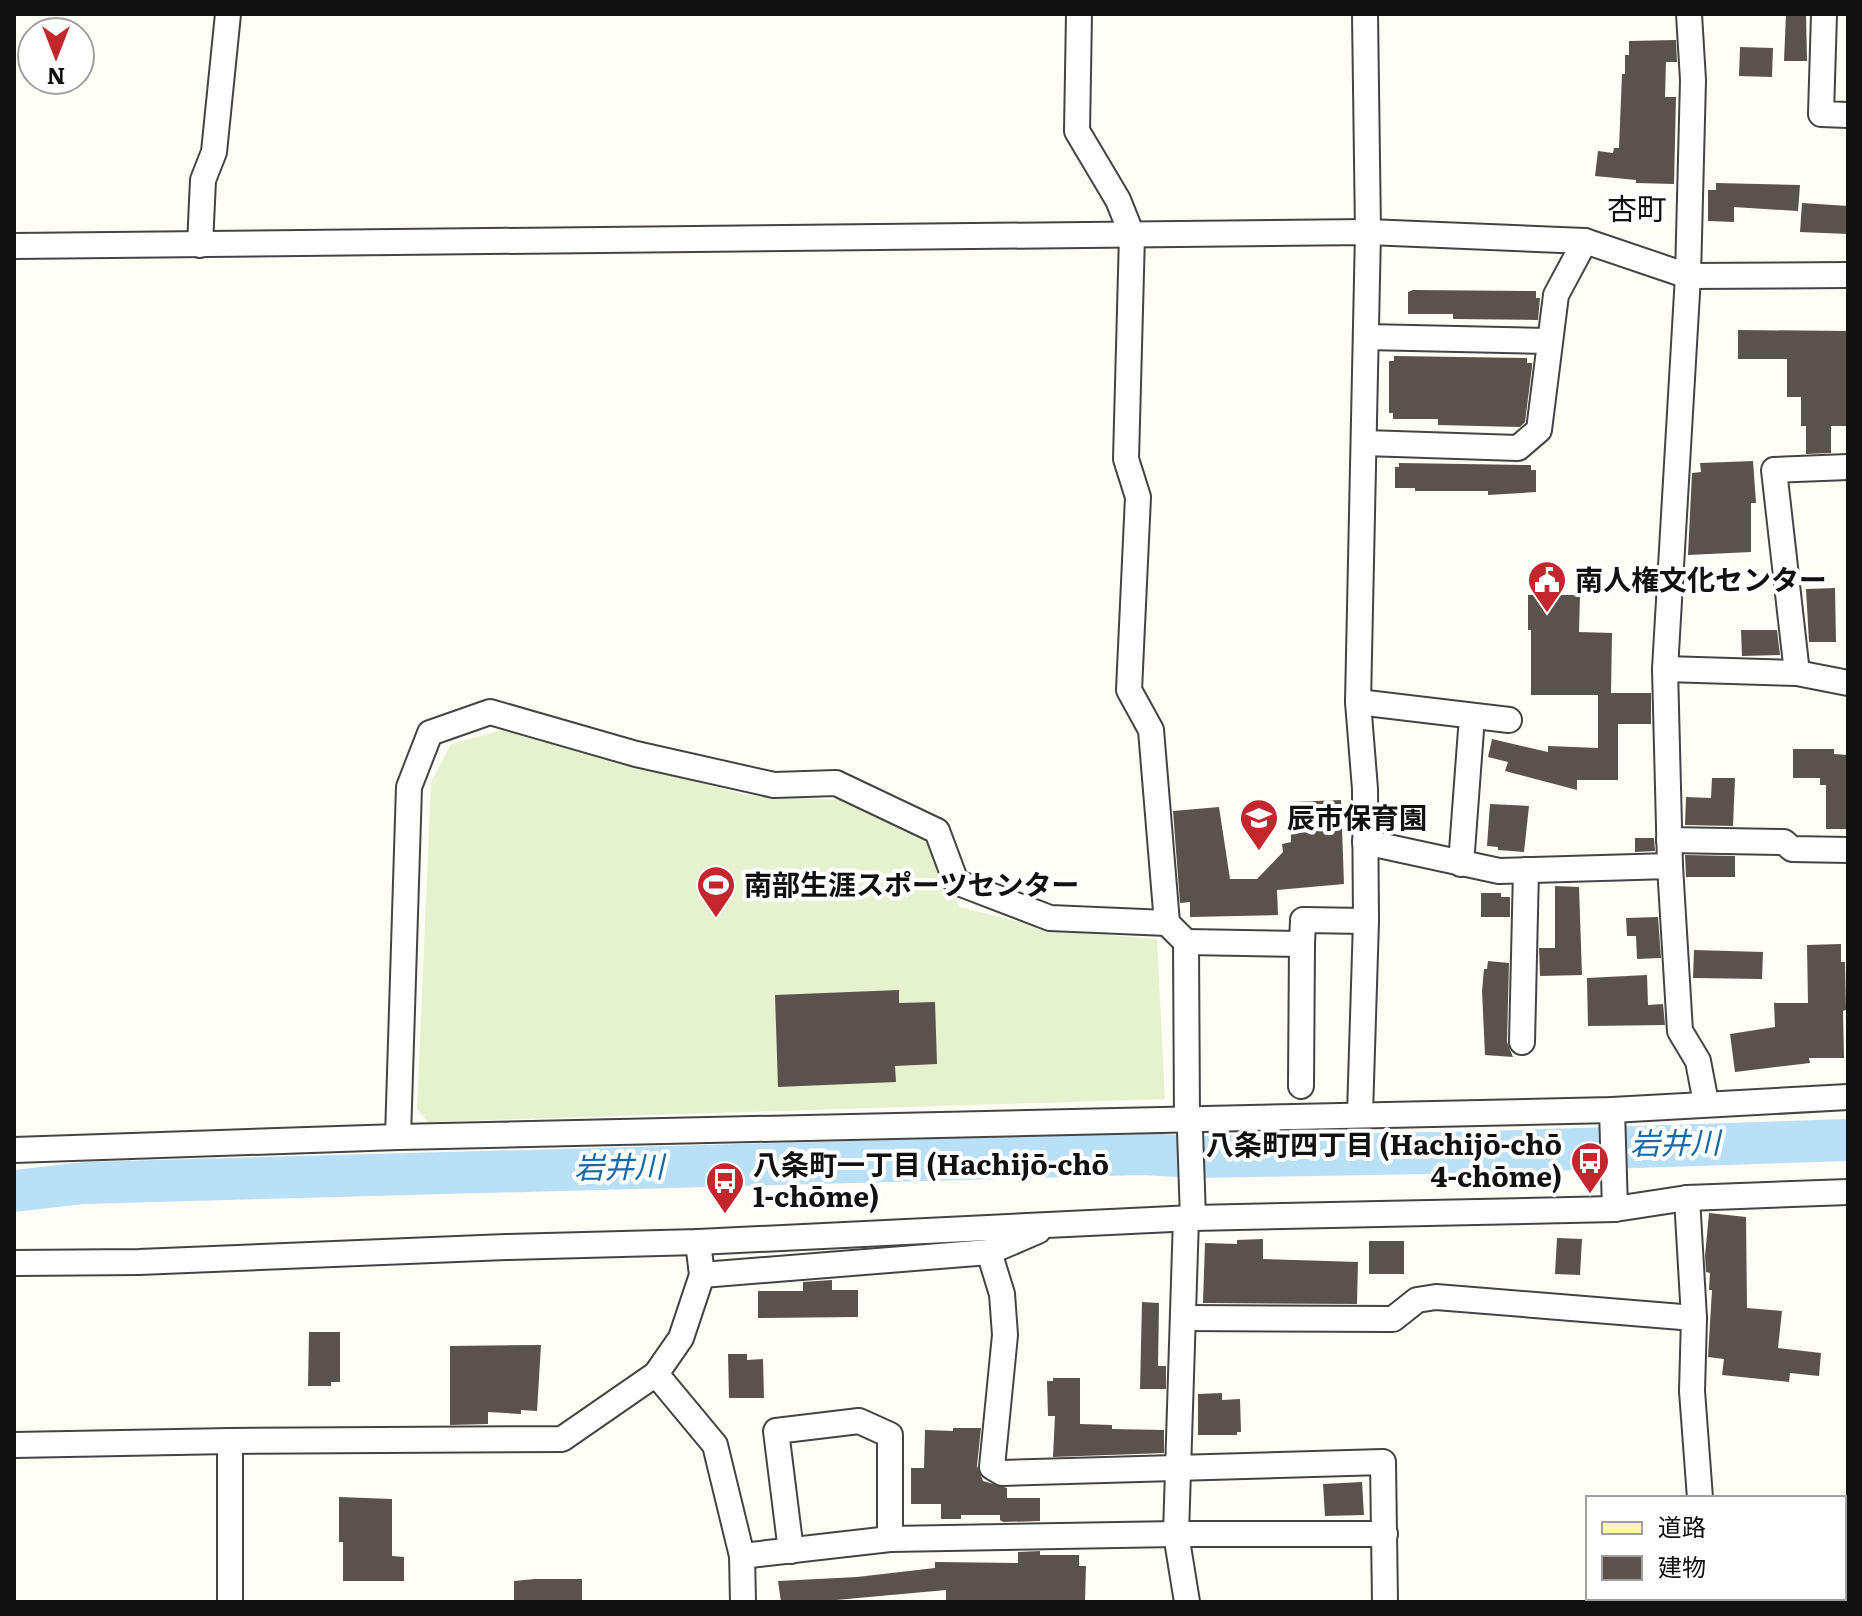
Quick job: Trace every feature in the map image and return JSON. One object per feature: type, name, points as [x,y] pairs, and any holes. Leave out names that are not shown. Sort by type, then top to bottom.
[{"type":"street","points":[[200,245],[203,180],[214,152],[228,14]]},
{"type":"street","points":[[1079,14],[1077,131],[1118,200],[1132,235],[1126,459],[1138,497],[1129,690],[1151,730],[1167,923],[1186,942],[1302,944]]},
{"type":"street","points":[[1360,1114],[1366,921],[1365,789],[1358,702],[1368,232],[1365,14]]},
{"type":"street","points":[[1689,14],[1693,80],[1688,276],[1665,669],[1670,866],[1680,1031],[1698,1061],[1706,1103]]},
{"type":"street","points":[[1824,14],[1821,114],[1848,115]]},
{"type":"street","points":[[14,246],[1368,232],[1585,241],[1688,276],[1848,275]]},
{"type":"street","points":[[1365,443],[1518,448],[1539,430],[1556,295],[1585,241]]},
{"type":"street","points":[[1366,337],[1550,341]]},
{"type":"street","points":[[1797,673],[1774,470],[1848,467]]},
{"type":"street","points":[[1665,669],[1797,673],[1848,683]]},
{"type":"street","points":[[1358,702],[1509,720]]},
{"type":"street","points":[[398,1137],[409,787],[430,733],[490,712],[636,754],[774,785],[836,783],[937,831],[956,882],[1050,918],[1167,923]]},
{"type":"street","points":[[1461,864],[1471,730]]},
{"type":"street","points":[[1669,840],[1784,842],[1792,849],[1848,850]]},
{"type":"street","points":[[1365,842],[1499,871],[1670,866]]},
{"type":"street","points":[[1522,1042],[1526,870]]},
{"type":"street","points":[[1301,1086],[1303,920],[1366,921]]},
{"type":"street","points":[[1186,942],[1190,1215],[1176,1534],[1187,1602]]},
{"type":"street","points":[[14,1150],[398,1137],[1189,1125],[1360,1114],[1613,1115],[1706,1103],[1848,1097]]},
{"type":"street","points":[[1613,1115],[1615,1201]]},
{"type":"street","points":[[14,1263],[139,1262],[698,1242],[1190,1215],[1848,1192]]},
{"type":"street","points":[[1687,1198],[1694,1318],[1692,1391],[1700,1496]]},
{"type":"street","points":[[702,1275],[989,1252],[1055,1224]]},
{"type":"street","points":[[14,1445],[562,1439],[656,1374],[681,1338],[702,1275],[698,1242]]},
{"type":"street","points":[[989,1252],[1002,1294],[1005,1335],[992,1467],[1002,1473],[1383,1462],[1385,1602]]},
{"type":"street","points":[[1184,1318],[1393,1319],[1417,1300],[1436,1297],[1694,1318]]},
{"type":"street","points":[[656,1374],[715,1445],[742,1556],[743,1602]]},
{"type":"street","points":[[791,1551],[776,1431],[859,1421],[890,1435],[890,1539]]},
{"type":"street","points":[[230,1441],[230,1602]]},
{"type":"street","points":[[1691,1496],[1696,1456]]},
{"type":"street","points":[[742,1556],[890,1539],[1385,1534]]},
{"type":"green space","name":"南部生涯スポーツセンター","points":[[506,729],[745,795],[840,800],[923,835],[959,907],[1056,931],[1157,939],[1165,1099],[428,1122],[417,1109],[431,782],[451,744]]},
{"type":"building","points":[[1786,14],[1806,14],[1807,61],[1784,61]]},
{"type":"building","points":[[1676,40],[1677,62],[1666,62],[1665,97],[1676,97],[1674,184],[1636,183],[1636,180],[1595,176],[1598,151],[1613,153],[1614,148],[1619,148],[1622,74],[1625,74],[1629,41]]},
{"type":"building","points":[[1740,47],[1773,48],[1772,77],[1739,76]]},
{"type":"building","points":[[1716,183],[1800,185],[1798,211],[1734,207],[1734,222],[1708,221],[1708,190],[1716,190]]},
{"type":"building","points":[[1802,203],[1848,206],[1848,234],[1800,232]]},
{"type":"building","points":[[1536,291],[1536,298],[1540,298],[1538,320],[1453,319],[1453,314],[1408,314],[1408,292]]},
{"type":"building","points":[[1738,330],[1848,331],[1848,426],[1831,426],[1831,453],[1806,454],[1806,426],[1801,426],[1801,397],[1787,397],[1787,359],[1738,359]]},
{"type":"building","points":[[1394,356],[1527,358],[1527,363],[1532,363],[1532,367],[1525,422],[1520,427],[1438,425],[1438,419],[1393,419],[1393,413],[1389,413],[1389,361],[1394,361]]},
{"type":"building","points":[[1753,461],[1756,503],[1751,503],[1751,552],[1688,555],[1692,473],[1701,472],[1700,463]]},
{"type":"building","points":[[1399,463],[1531,465],[1531,470],[1536,470],[1536,492],[1488,495],[1488,491],[1395,488],[1395,467],[1399,467]]},
{"type":"building","points":[[1835,588],[1836,642],[1809,642],[1806,589]]},
{"type":"building","points":[[1528,595],[1580,595],[1579,632],[1612,633],[1611,693],[1651,693],[1651,724],[1618,724],[1618,780],[1577,780],[1577,790],[1505,771],[1508,762],[1488,757],[1492,739],[1548,752],[1548,746],[1598,748],[1598,695],[1531,695]]},
{"type":"building","points":[[1741,630],[1777,630],[1780,655],[1742,656]]},
{"type":"building","points":[[1793,749],[1834,749],[1834,754],[1848,755],[1848,829],[1826,829],[1826,785],[1820,785],[1820,778],[1793,778]]},
{"type":"building","points":[[1712,778],[1735,778],[1733,826],[1685,825],[1686,797],[1711,798]]},
{"type":"building","points":[[1341,800],[1344,884],[1277,890],[1278,915],[1190,917],[1190,902],[1180,903],[1173,811],[1219,807],[1230,879],[1257,879],[1283,852],[1282,844],[1291,842],[1290,802]]},
{"type":"building","points":[[1490,804],[1529,806],[1524,852],[1487,846]]},
{"type":"building","points":[[1635,838],[1654,838],[1655,851],[1635,852]]},
{"type":"building","points":[[1685,855],[1735,856],[1735,877],[1686,877]]},
{"type":"building","points":[[1555,886],[1579,887],[1582,975],[1540,976],[1539,948],[1555,948]]},
{"type":"building","points":[[1481,893],[1501,893],[1501,897],[1510,897],[1510,917],[1481,917]]},
{"type":"building","points":[[1658,917],[1661,958],[1637,959],[1636,936],[1627,936],[1626,918]]},
{"type":"building","points":[[1841,944],[1841,962],[1845,962],[1844,1058],[1809,1058],[1810,1063],[1735,1072],[1730,1034],[1775,1027],[1774,1003],[1808,1003],[1807,945]]},
{"type":"building","points":[[1694,950],[1763,952],[1762,979],[1693,978]]},
{"type":"building","points":[[1488,961],[1509,963],[1507,1042],[1513,1057],[1485,1055],[1482,991]]},
{"type":"building","points":[[1647,975],[1648,1005],[1663,1004],[1665,1025],[1588,1026],[1587,978]]},
{"type":"building","points":[[899,990],[899,1003],[935,1002],[937,1064],[895,1066],[896,1082],[778,1087],[775,995]]},
{"type":"building","points":[[1709,1213],[1746,1217],[1747,1308],[1782,1311],[1778,1348],[1821,1353],[1819,1376],[1790,1373],[1789,1382],[1722,1375],[1724,1359],[1708,1357],[1712,1290],[1709,1290],[1710,1273],[1706,1272],[1705,1256]]},
{"type":"building","points":[[1557,1238],[1582,1239],[1580,1275],[1555,1274]]},
{"type":"building","points":[[1263,1239],[1263,1259],[1358,1262],[1357,1304],[1203,1303],[1205,1243],[1237,1244],[1237,1240]]},
{"type":"building","points":[[1369,1241],[1404,1241],[1404,1274],[1369,1274]]},
{"type":"building","points":[[832,1280],[832,1290],[858,1290],[858,1317],[758,1318],[758,1291],[803,1291],[803,1282]]},
{"type":"building","points":[[1142,1302],[1159,1303],[1158,1366],[1166,1366],[1166,1389],[1140,1389]]},
{"type":"building","points":[[309,1332],[340,1332],[340,1382],[331,1382],[331,1386],[308,1386]]},
{"type":"building","points":[[541,1345],[537,1411],[521,1410],[521,1414],[488,1412],[488,1424],[450,1425],[450,1346]]},
{"type":"building","points":[[728,1354],[747,1354],[747,1360],[763,1359],[764,1398],[729,1398]]},
{"type":"building","points":[[1053,1378],[1080,1378],[1080,1424],[1112,1425],[1112,1429],[1164,1430],[1164,1453],[1053,1457],[1055,1416],[1048,1416],[1047,1381],[1053,1381]]},
{"type":"building","points":[[1222,1393],[1222,1400],[1240,1399],[1241,1432],[1237,1435],[1198,1435],[1198,1394]]},
{"type":"building","points":[[953,1428],[981,1428],[977,1466],[983,1481],[1007,1488],[1007,1498],[1040,1498],[1040,1521],[1003,1522],[1000,1515],[961,1515],[961,1519],[941,1519],[941,1504],[911,1504],[911,1468],[924,1468],[925,1430],[953,1431]]},
{"type":"building","points":[[1362,1482],[1364,1515],[1325,1516],[1323,1484]]},
{"type":"building","points":[[339,1497],[392,1499],[392,1556],[404,1557],[404,1581],[343,1581]]},
{"type":"building","points":[[1040,1551],[1040,1555],[1079,1555],[1079,1566],[1086,1566],[1085,1602],[946,1602],[946,1590],[781,1602],[778,1581],[857,1577],[935,1568],[935,1562],[1018,1563],[1018,1552]]},
{"type":"building","points":[[582,1579],[582,1602],[514,1602],[514,1581]]},
{"type":"waterway","name":"岩井川","points":[[14,1191],[84,1183],[1143,1154],[1196,1157],[1488,1152],[1848,1140]]},
{"type":"place","name":"南人権文化センター","points":[[1547,614]]},
{"type":"place","name":"辰市保育園","points":[[1259,852]]},
{"type":"place","name":"南部生涯スポーツセンター","points":[[716,919]]},
{"type":"place","name":"八条町四丁目 (Hachijō-chō 4-chōme)","points":[[1590,1195]]},
{"type":"place","name":"八条町一丁目 (Hachijō-chō 1-chōme)","points":[[725,1215]]},
{"type":"district","name":"杏町","points":[[1637,210]]}]
